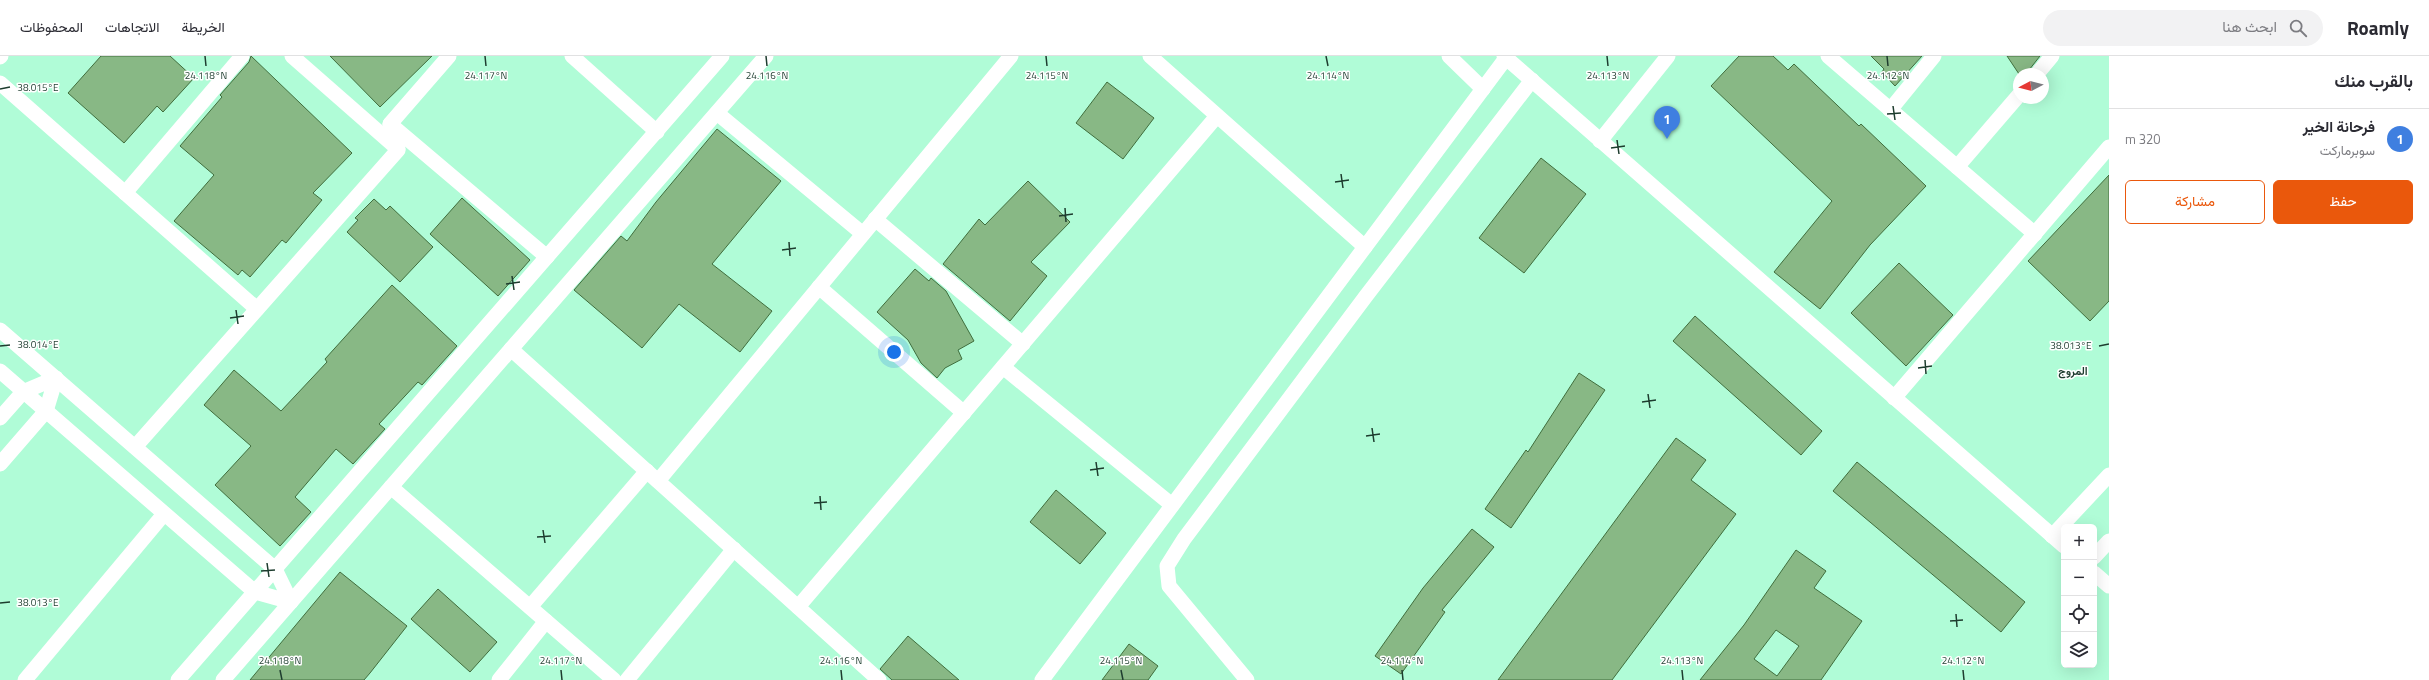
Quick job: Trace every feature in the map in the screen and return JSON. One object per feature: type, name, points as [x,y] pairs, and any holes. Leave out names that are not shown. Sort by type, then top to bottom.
[{"type":"street","points":[[125,193],[242,56]]},
{"type":"street","points":[[292,56],[398,150]]},
{"type":"street","points":[[390,124],[449,56]]},
{"type":"street","points":[[572,56],[657,132]]},
{"type":"street","points":[[178,680],[722,56]]},
{"type":"street","points":[[223,680],[766,56]]},
{"type":"street","points":[[530,607],[653,476],[819,287],[1011,56]]},
{"type":"street","points":[[1150,56],[1365,247]]},
{"type":"street","points":[[1449,56],[1483,89]]},
{"type":"street","points":[[1600,141],[1668,56]]},
{"type":"street","points":[[1828,56],[2035,234]]},
{"type":"street","points":[[1890,110],[1934,56]]},
{"type":"street","points":[[2042,68],[2052,56]]},
{"type":"street","points":[[1042,680],[1483,89],[1505,57],[2061,544]]},
{"type":"street","points":[[1247,680],[1170,586],[1167,566],[1184,539],[1366,296],[1532,80]]},
{"type":"street","points":[[0,83],[257,309]]},
{"type":"street","points":[[1958,167],[2013,102]]},
{"type":"street","points":[[717,112],[863,234]]},
{"type":"street","points":[[798,607],[1217,116]]},
{"type":"street","points":[[390,124],[398,150]]},
{"type":"street","points":[[390,124],[547,258]]},
{"type":"street","points":[[134,447],[398,150]]},
{"type":"street","points":[[1894,398],[2035,234],[2106,156]]},
{"type":"street","points":[[875,220],[1023,344]]},
{"type":"street","points":[[819,287],[964,413]]},
{"type":"street","points":[[0,330],[275,569],[291,602]]},
{"type":"street","points":[[511,349],[879,680]]},
{"type":"street","points":[[1003,367],[1172,505]]},
{"type":"street","points":[[0,371],[255,592],[291,602]]},
{"type":"street","points":[[0,418],[24,392],[56,378]]},
{"type":"street","points":[[0,464],[46,411],[56,378]]},
{"type":"street","points":[[2052,536],[2109,475]]},
{"type":"street","points":[[391,487],[614,680]]},
{"type":"street","points":[[25,680],[164,514]]},
{"type":"street","points":[[2097,554],[2109,541]]},
{"type":"street","points":[[627,680],[734,550]]},
{"type":"street","points":[[2097,576],[2109,586]]},
{"type":"street","points":[[499,680],[546,621]]},
{"type":"building","points":[[101,56],[170,56],[194,78],[163,112],[157,106],[124,143],[68,93]]},
{"type":"building","points":[[251,56],[352,153],[313,193],[322,200],[286,243],[282,240],[250,277],[242,270],[238,275],[174,221],[214,175],[180,146],[222,97],[220,95],[249,62]]},
{"type":"building","points":[[330,56],[432,56],[380,107]]},
{"type":"building","points":[[1739,56],[1773,56],[1788,70],[1794,64],[1859,126],[1861,124],[1926,186],[1870,245],[1820,309],[1774,272],[1832,201],[1711,86]]},
{"type":"building","points":[[1871,56],[1922,56],[1895,86],[1882,72],[1884,69]]},
{"type":"building","points":[[2007,56],[2040,56],[2031,68],[2015,68]]},
{"type":"building","points":[[1107,82],[1154,118],[1123,159],[1076,123]]},
{"type":"building","points":[[717,129],[781,181],[712,264],[772,311],[740,352],[679,304],[642,348],[574,290],[621,236],[627,241],[656,202]]},
{"type":"building","points":[[1541,158],[1586,194],[1524,273],[1479,238]]},
{"type":"building","points":[[2109,175],[2109,301],[2090,321],[2028,261]]},
{"type":"building","points":[[1028,181],[1070,222],[1031,262],[1047,276],[1010,321],[943,264],[979,219],[985,225]]},
{"type":"building","points":[[462,198],[530,260],[498,296],[430,234]]},
{"type":"building","points":[[374,199],[386,210],[390,206],[433,247],[400,282],[347,232],[358,220],[355,218]]},
{"type":"building","points":[[1899,263],[1953,315],[1906,366],[1851,313]]},
{"type":"building","points":[[915,269],[929,281],[931,278],[946,291],[974,341],[958,350],[962,359],[945,368],[937,378],[921,363],[908,340],[877,312]]},
{"type":"building","points":[[392,285],[457,346],[422,385],[418,382],[379,424],[385,429],[353,464],[336,449],[295,497],[311,512],[280,546],[215,485],[251,446],[204,405],[234,370],[281,411],[327,362],[325,359]]},
{"type":"building","points":[[1695,316],[1822,431],[1801,455],[1673,341]]},
{"type":"building","points":[[1579,373],[1605,390],[1511,528],[1485,509],[1526,450],[1528,452]]},
{"type":"building","points":[[1676,438],[1706,460],[1691,480],[1736,514],[1612,680],[1498,680]]},
{"type":"building","points":[[1857,462],[2025,602],[2001,632],[1833,491]]},
{"type":"building","points":[[1056,490],[1106,533],[1080,564],[1030,522]]},
{"type":"building","points":[[1472,529],[1494,547],[1442,610],[1445,612],[1401,674],[1375,656],[1423,588]]},
{"type":"building","points":[[1796,550],[1826,571],[1814,588],[1862,621],[1821,680],[1700,680],[1744,625]],"holes":[[[1776,630],[1799,646],[1777,676],[1754,659]]]},
{"type":"building","points":[[340,572],[407,626],[370,673],[364,680],[250,680]]},
{"type":"building","points":[[438,589],[497,642],[470,672],[411,619]]},
{"type":"building","points":[[908,636],[959,680],[892,680],[880,669]]},
{"type":"building","points":[[1129,644],[1158,666],[1148,680],[1102,680]]},
{"type":"place","name":"فرحانة الخير","points":[[1667,139]]},
{"type":"district","name":"المروج","points":[[2073,371]]}]
